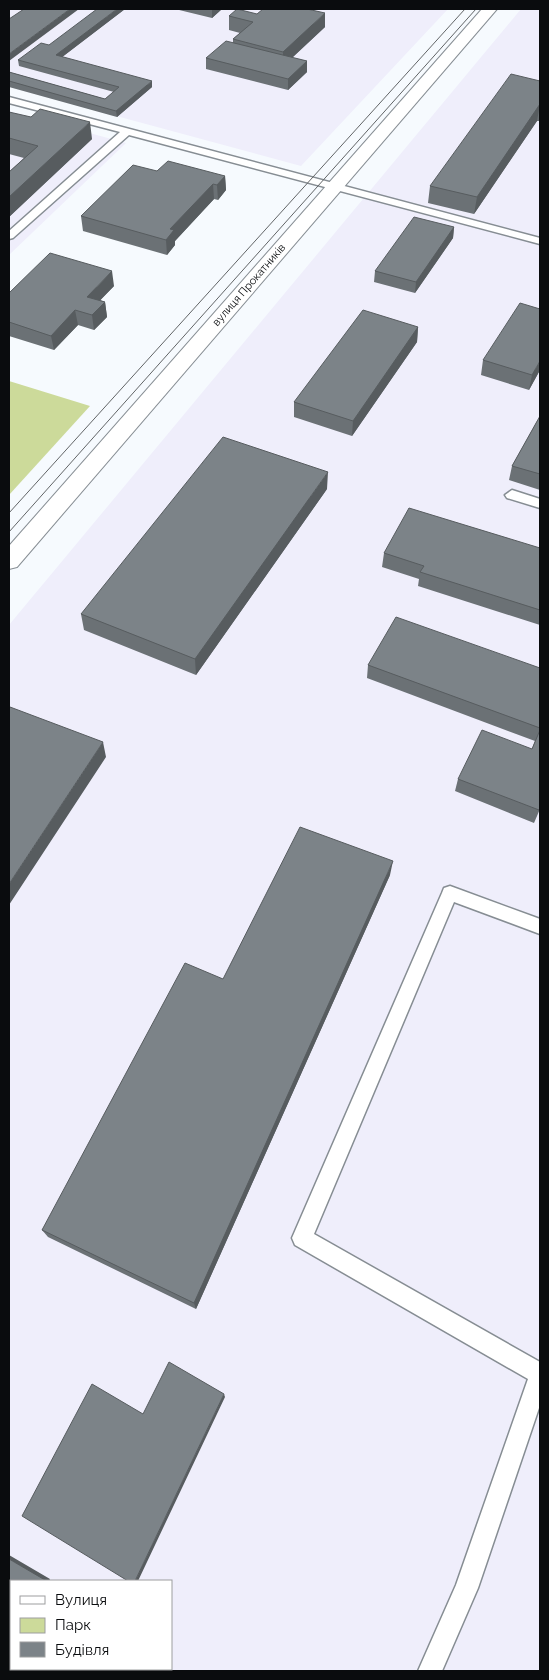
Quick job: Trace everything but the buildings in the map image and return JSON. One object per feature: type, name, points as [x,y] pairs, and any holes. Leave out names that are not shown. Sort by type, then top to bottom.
[{"type":"street","name":"вулиця Прокатників","points":[[9,561],[490,9]]},
{"type":"lane","points":[[9,100],[335,185],[540,241]]},
{"type":"lane","points":[[9,236],[127,131]]},
{"type":"lane","points":[[512,496],[540,504]]},
{"type":"lane","points":[[430,1671],[466,1588],[540,1374],[302,1238],[450,893],[540,927]]},
{"type":"shaded area","points":[[9,9],[448,9],[301,166],[9,87]]},
{"type":"shaded area","points":[[521,9],[540,9],[540,1671],[9,1671],[9,625]]},
{"type":"shaded area","points":[[9,111],[126,143],[9,255]]},
{"type":"green space","points":[[9,381],[90,406],[9,495]]},
{"type":"tram line","points":[[9,513],[465,9]]},
{"type":"tram line","points":[[9,532],[476,9]]}]
